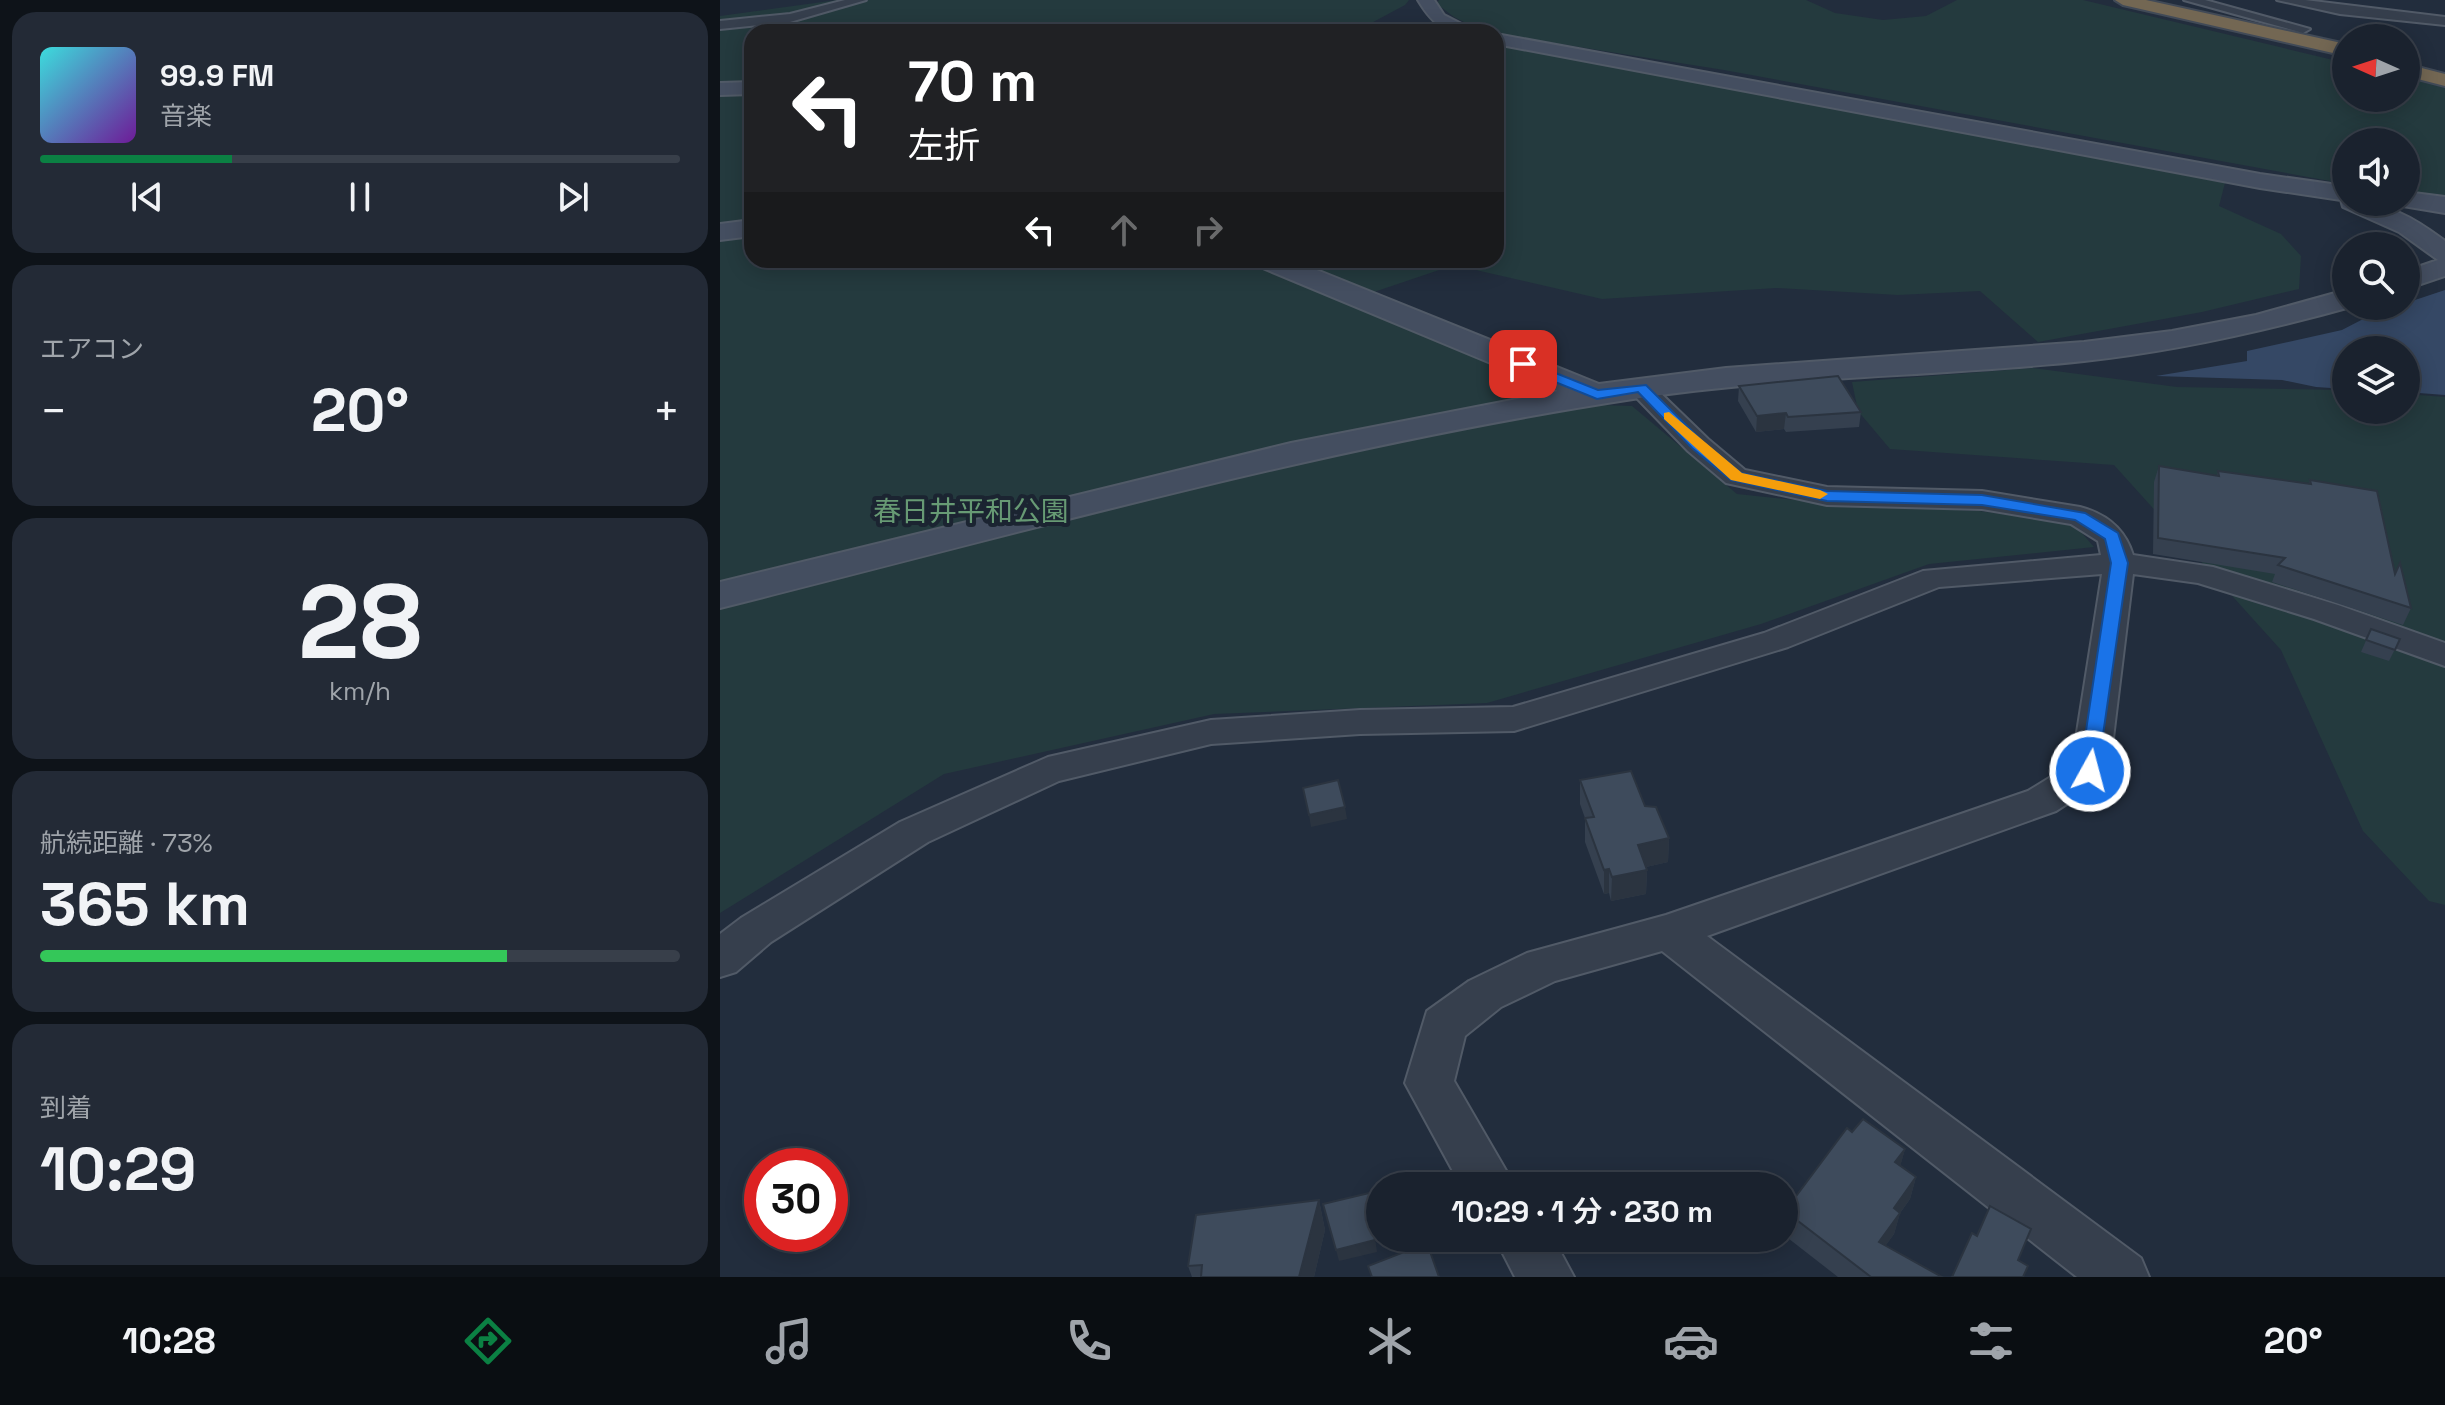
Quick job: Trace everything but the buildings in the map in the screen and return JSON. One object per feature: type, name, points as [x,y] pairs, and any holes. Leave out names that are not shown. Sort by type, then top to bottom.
[{"type":"highway","points":[[2123,0],[2332,38]]},
{"type":"highway","points":[[2154,0],[2332,49]]},
{"type":"highway","points":[[2259,27],[2303,29],[2332,36]]},
{"type":"highway","points":[[2420,58],[2445,64]]},
{"type":"highway","points":[[2420,61],[2445,73]]},
{"type":"highway","points":[[2420,74],[2445,80]]},
{"type":"street","points":[[720,25],[790,18],[860,0]]},
{"type":"street","points":[[2190,0],[2303,29]]},
{"type":"street","points":[[2283,0],[2340,10],[2445,21]]},
{"type":"street","points":[[1386,24],[1403,19],[1426,2],[1438,19],[1450,24]]},
{"type":"street","points":[[1504,40],[2332,191]]},
{"type":"street","points":[[720,89],[744,88]]},
{"type":"street","points":[[2310,188],[2332,195]]},
{"type":"street","points":[[2420,202],[2445,205]]},
{"type":"street","points":[[2385,216],[2408,226],[2445,254]]},
{"type":"street","points":[[720,232],[744,228]]},
{"type":"street","points":[[2420,275],[2445,267]]},
{"type":"street","points":[[1287,268],[1597,395]]},
{"type":"street","points":[[720,595],[1364,436],[1641,388],[1771,373],[2139,346],[2238,329],[2296,316],[2332,304]]},
{"type":"street","points":[[1481,1172],[1429,1083],[1444,1025],[1485,994],[1543,966],[1669,932],[2042,801],[2090,771],[2119,563],[2112,537],[2080,516],[1982,500],[1827,496],[1736,477],[1698,445],[1641,388]]},
{"type":"street","points":[[720,959],[756,930],[914,832],[1048,770],[1211,732],[1360,722],[1514,719],[1776,640],[1934,578],[2119,563],[2202,574],[2326,612],[2445,655]]},
{"type":"street","points":[[1669,932],[2121,1277]]},
{"type":"street","points":[[1531,1252],[1546,1277]]},
{"type":"green space","points":[[837,0],[1409,0],[1369,24],[744,24],[744,83],[720,83],[720,16]]},
{"type":"green space","points":[[1439,0],[1806,0],[1835,13],[1883,20],[1926,16],[1957,0],[2083,0],[2332,60],[2332,112],[2420,112],[2420,82],[2445,88],[2445,198],[2420,194],[2420,128],[2332,128],[2332,181],[1724,70],[1504,35],[1504,24],[1468,24],[1437,4]]},
{"type":"green space","points":[[1504,45],[2225,183],[2219,206],[2281,234],[2301,256],[2299,289],[2202,312],[2038,342],[1980,291],[1898,295],[1776,288],[1602,299],[1467,268],[1504,268]]},
{"type":"green space","name":"春日井平和公園","points":[[720,91],[744,91],[744,268],[1260,268],[1598,405],[1632,406],[1737,494],[1843,505],[1979,511],[2074,524],[2094,547],[1929,564],[1761,624],[1487,703],[1214,714],[944,774],[720,913]]},
{"type":"green space","points":[[1307,268],[1445,268],[1371,293]]},
{"type":"green space","points":[[2033,368],[2177,387],[2332,390],[2332,424],[2420,424],[2420,395],[2445,397],[2445,905],[2429,901],[2363,831],[2281,650],[2114,465],[1890,449],[1858,411],[1852,382]]},
{"type":"water","points":[[2445,290],[2445,395],[2420,393],[2420,336],[2332,336],[2332,388],[2282,380],[2156,376],[2247,361],[2247,351],[2342,330],[2361,320],[2420,320],[2420,298]]},
{"type":"slow traffic","points":[[1669,416],[1736,477],[1820,494]]},
{"type":"route","points":[[1523,364],[1597,395],[1641,388],[1698,445],[1736,477],[1827,496],[1982,500],[2080,516],[2112,537],[2119,563],[2090,771]]}]
